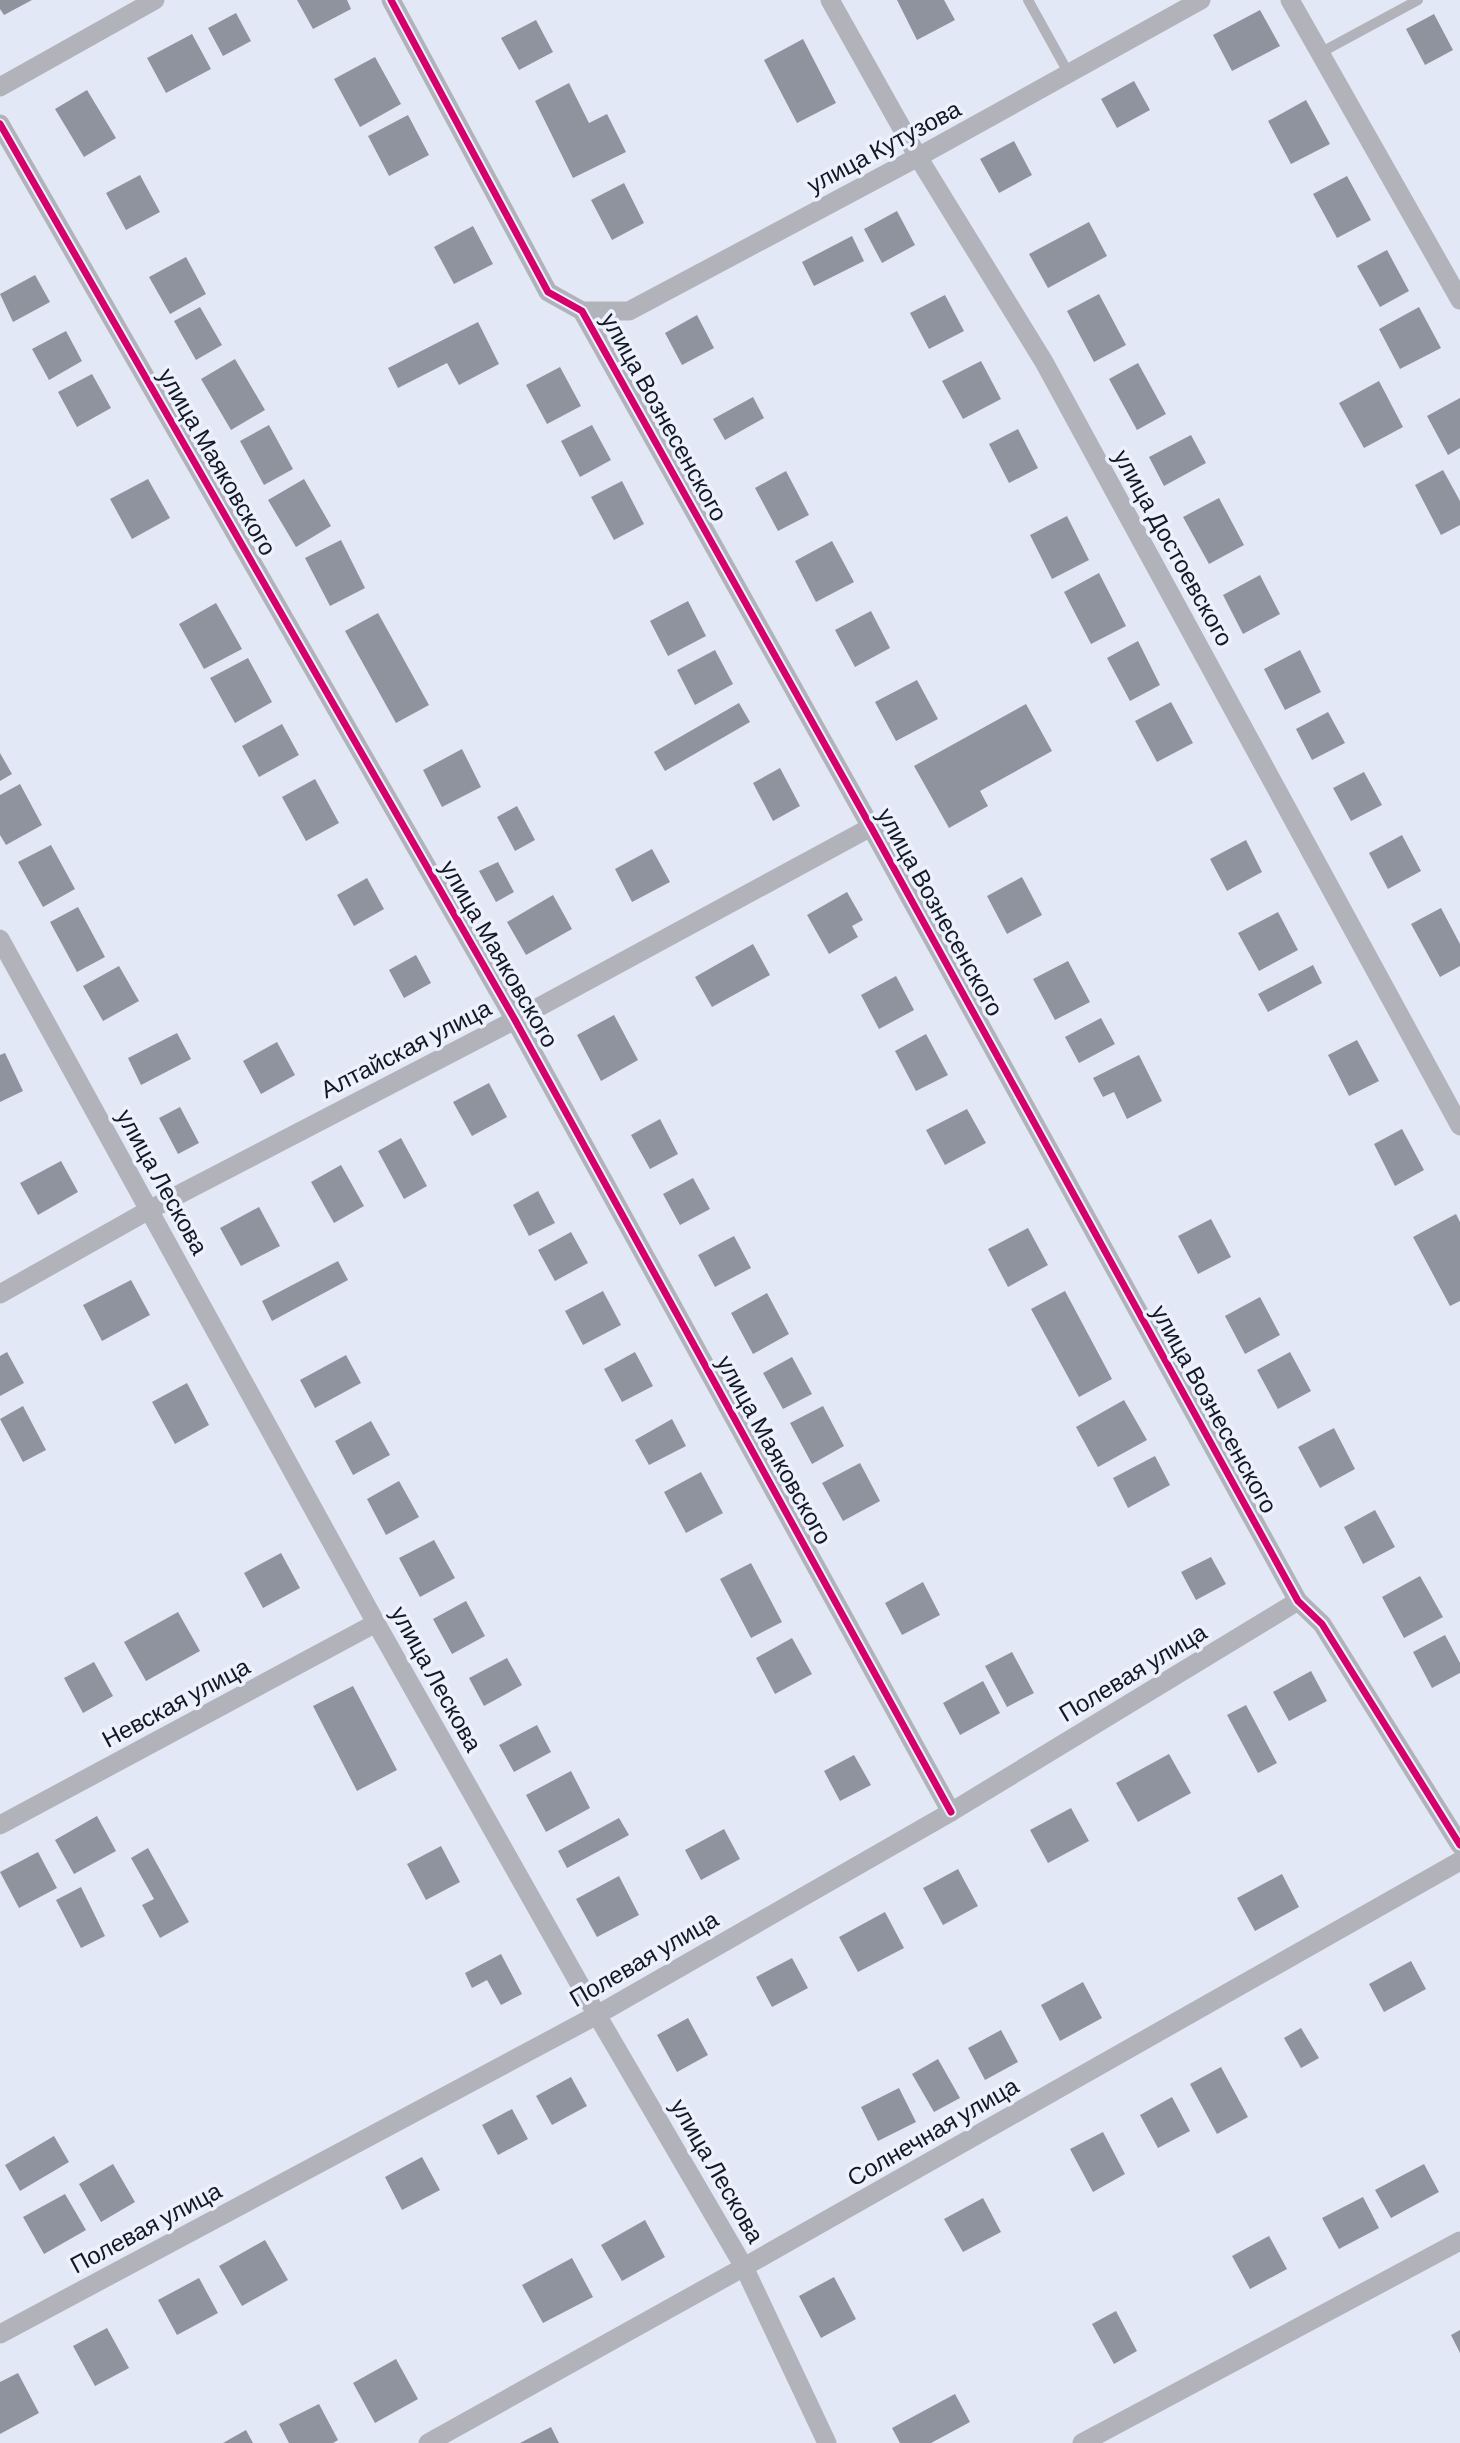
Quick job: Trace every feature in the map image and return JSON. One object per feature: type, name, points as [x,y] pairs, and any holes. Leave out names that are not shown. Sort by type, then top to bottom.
[{"type":"street","points":[[0,87],[155,0]]},
{"type":"street","name":"улица Вознесенского","points":[[391,0],[548,292],[582,311],[1298,1601],[1322,1623],[1460,1845]]},
{"type":"street","name":"улица Достоевского","points":[[830,0],[918,157],[1044,362],[1460,1126]]},
{"type":"street","name":"улица Кутузова","points":[[582,311],[629,311],[918,157],[1201,0]]},
{"type":"street","points":[[1290,0],[1460,300]]},
{"type":"street","name":"улица Маяковского","points":[[0,124],[516,1020],[951,1812]]},
{"type":"street","name":"Алтайская улица","points":[[0,1294],[149,1210],[516,1020],[870,827]]},
{"type":"street","name":"улица Лескова","points":[[0,939],[376,1623],[597,2015],[744,2267],[827,2443]]},
{"type":"street","name":"Полевая улица","points":[[0,2334],[597,2015],[951,1812],[1298,1601]]},
{"type":"street","name":"Невская улица","points":[[0,1825],[376,1623]]},
{"type":"street","name":"Солнечная улица","points":[[428,2443],[1460,1861]]},
{"type":"street","points":[[1082,2443],[1460,2241]]},
{"type":"lane","points":[[1028,0],[1069,74]]},
{"type":"lane","points":[[1320,53],[1418,0]]},
{"type":"building","points":[[0,0],[32,0],[4,15],[0,9]]},
{"type":"building","points":[[297,0],[347,0],[351,9],[313,29]]},
{"type":"building","points":[[897,0],[944,0],[955,20],[917,40]]},
{"type":"building","points":[[1260,10],[1280,46],[1232,71],[1213,35]]},
{"type":"building","points":[[236,13],[251,41],[223,56],[208,28]]},
{"type":"building","points":[[1434,14],[1453,50],[1425,65],[1406,29]]},
{"type":"building","points":[[536,20],[553,52],[519,70],[501,38]]},
{"type":"building","points":[[192,34],[211,69],[166,93],[147,58]]},
{"type":"building","points":[[803,39],[836,103],[797,123],[764,60]]},
{"type":"building","points":[[375,57],[401,104],[360,127],[334,79]]},
{"type":"building","points":[[1134,81],[1150,110],[1117,128],[1101,99]]},
{"type":"building","points":[[569,83],[589,123],[607,114],[626,152],[573,178],[535,101]]},
{"type":"building","points":[[87,90],[116,138],[84,157],[55,109]]},
{"type":"building","points":[[1306,100],[1330,144],[1291,164],[1268,121]]},
{"type":"building","points":[[408,115],[429,155],[389,176],[368,136]]},
{"type":"building","points":[[1014,141],[1032,175],[999,193],[980,159]]},
{"type":"building","points":[[140,175],[160,212],[126,230],[106,193]]},
{"type":"building","points":[[1347,176],[1371,220],[1337,238],[1313,194]]},
{"type":"building","points":[[624,183],[644,223],[612,240],[591,200]]},
{"type":"building","points":[[897,211],[915,245],[882,263],[864,229]]},
{"type":"building","points":[[1089,222],[1107,256],[1048,288],[1029,254]]},
{"type":"building","points":[[473,226],[493,264],[454,284],[434,247]]},
{"type":"building","points":[[852,236],[864,261],[814,286],[802,262]]},
{"type":"building","points":[[1387,250],[1409,291],[1380,307],[1357,266]]},
{"type":"building","points":[[186,257],[206,294],[170,314],[149,277]]},
{"type":"building","points":[[35,275],[50,302],[13,322],[0,294]]},
{"type":"building","points":[[1099,294],[1126,345],[1094,362],[1067,311]]},
{"type":"building","points":[[945,295],[964,331],[929,349],[910,313]]},
{"type":"building","points":[[200,307],[222,345],[196,360],[174,321]]},
{"type":"building","points":[[1419,307],[1441,348],[1400,369],[1379,329]]},
{"type":"building","points":[[697,315],[714,348],[682,365],[665,333]]},
{"type":"building","points":[[478,322],[499,364],[459,385],[447,363],[398,388],[388,368]]},
{"type":"building","points":[[66,331],[82,361],[49,380],[32,349]]},
{"type":"building","points":[[235,359],[265,410],[231,430],[201,379]]},
{"type":"building","points":[[981,361],[1001,399],[963,419],[942,381]]},
{"type":"building","points":[[1138,363],[1166,414],[1137,430],[1109,379]]},
{"type":"building","points":[[560,367],[581,406],[547,424],[526,385]]},
{"type":"building","points":[[92,374],[111,408],[77,427],[58,392]]},
{"type":"building","points":[[1379,381],[1403,427],[1364,448],[1339,403]]},
{"type":"building","points":[[753,397],[764,418],[725,440],[713,419]]},
{"type":"building","points":[[1460,398],[1460,448],[1448,455],[1427,416]]},
{"type":"building","points":[[269,425],[293,469],[264,485],[240,441]]},
{"type":"building","points":[[592,425],[611,460],[580,477],[561,441]]},
{"type":"building","points":[[1018,429],[1038,468],[1009,483],[989,444]]},
{"type":"building","points":[[1191,435],[1206,463],[1164,486],[1149,457]]},
{"type":"building","points":[[1443,470],[1460,501],[1460,525],[1441,535],[1415,485]]},
{"type":"building","points":[[786,471],[809,515],[778,531],[755,488]]},
{"type":"building","points":[[148,479],[170,518],[132,539],[110,499]]},
{"type":"building","points":[[304,479],[331,526],[296,547],[268,500]]},
{"type":"building","points":[[622,481],[644,524],[614,540],[591,497]]},
{"type":"building","points":[[1219,498],[1244,545],[1209,564],[1183,517]]},
{"type":"building","points":[[1067,516],[1089,560],[1052,579],[1030,535]]},
{"type":"building","points":[[341,540],[365,588],[330,606],[305,558]]},
{"type":"building","points":[[832,541],[854,582],[816,602],[795,561]]},
{"type":"building","points":[[1099,573],[1126,626],[1091,644],[1064,592]]},
{"type":"building","points":[[1260,575],[1280,614],[1243,634],[1223,595]]},
{"type":"building","points":[[688,601],[706,636],[668,656],[650,621]]},
{"type":"building","points":[[216,603],[242,649],[204,669],[179,624]]},
{"type":"building","points":[[871,611],[890,648],[855,667],[835,630]]},
{"type":"building","points":[[378,613],[429,705],[396,723],[345,631]]},
{"type":"building","points":[[1138,641],[1160,685],[1130,701],[1107,658]]},
{"type":"building","points":[[715,650],[733,684],[695,705],[677,670]]},
{"type":"building","points":[[1300,650],[1321,692],[1285,710],[1264,669]]},
{"type":"building","points":[[248,658],[272,702],[235,723],[210,678]]},
{"type":"building","points":[[917,680],[938,719],[896,741],[875,702]]},
{"type":"building","points":[[1171,702],[1193,743],[1157,762],[1135,721]]},
{"type":"building","points":[[739,703],[750,722],[665,771],[654,752]]},
{"type":"building","points":[[1026,704],[1052,751],[980,791],[988,806],[949,828],[914,766]]},
{"type":"building","points":[[1328,712],[1345,743],[1312,760],[1296,729]]},
{"type":"building","points":[[282,724],[299,755],[259,777],[242,746]]},
{"type":"building","points":[[462,749],[481,787],[442,807],[423,770]]},
{"type":"building","points":[[0,753],[12,774],[0,781]]},
{"type":"building","points":[[780,768],[800,806],[773,821],[753,783]]},
{"type":"building","points":[[1364,772],[1382,805],[1351,821],[1333,788]]},
{"type":"building","points":[[315,779],[339,823],[306,841],[282,797]]},
{"type":"building","points":[[20,784],[42,825],[6,845],[0,835],[0,795]]},
{"type":"building","points":[[517,806],[535,840],[515,851],[497,817]]},
{"type":"building","points":[[1402,835],[1421,871],[1388,889],[1369,853]]},
{"type":"building","points":[[1246,840],[1262,872],[1227,891],[1210,859]]},
{"type":"building","points":[[51,845],[75,889],[43,907],[18,862]]},
{"type":"building","points":[[652,849],[670,882],[632,902],[615,869]]},
{"type":"building","points":[[498,862],[514,892],[496,902],[479,871]]},
{"type":"building","points":[[1022,877],[1042,915],[1007,934],[987,896]]},
{"type":"building","points":[[367,878],[384,909],[354,926],[337,895]]},
{"type":"building","points":[[847,892],[863,920],[852,926],[858,937],[829,954],[807,915]]},
{"type":"building","points":[[553,895],[572,929],[526,955],[507,922]]},
{"type":"building","points":[[78,907],[105,957],[77,972],[50,922]]},
{"type":"building","points":[[1441,908],[1460,944],[1460,966],[1440,977],[1411,924]]},
{"type":"building","points":[[1278,912],[1298,950],[1259,971],[1238,933]]},
{"type":"building","points":[[753,944],[770,975],[712,1007],[695,977]]},
{"type":"building","points":[[416,955],[431,983],[404,998],[389,970]]},
{"type":"building","points":[[1068,961],[1090,1002],[1055,1020],[1033,979]]},
{"type":"building","points":[[1313,965],[1322,983],[1268,1012],[1258,994]]},
{"type":"building","points":[[119,966],[139,1001],[103,1021],[83,986]]},
{"type":"building","points":[[896,976],[914,1010],[879,1029],[861,995]]},
{"type":"building","points":[[614,1015],[638,1060],[601,1081],[577,1035]]},
{"type":"building","points":[[1101,1018],[1115,1044],[1079,1063],[1065,1037]]},
{"type":"building","points":[[177,1033],[191,1059],[141,1085],[128,1058]]},
{"type":"building","points":[[926,1034],[948,1075],[916,1091],[895,1051]]},
{"type":"building","points":[[1357,1040],[1379,1081],[1349,1096],[1328,1055]]},
{"type":"building","points":[[277,1042],[295,1075],[261,1094],[243,1061]]},
{"type":"building","points":[[5,1053],[23,1091],[0,1102],[0,1055]]},
{"type":"building","points":[[1139,1055],[1162,1101],[1127,1119],[1114,1092],[1103,1097],[1093,1078]]},
{"type":"building","points":[[489,1083],[507,1117],[472,1136],[453,1102]]},
{"type":"building","points":[[180,1107],[199,1143],[178,1154],[159,1118]]},
{"type":"building","points":[[967,1109],[986,1143],[945,1165],[926,1130]]},
{"type":"building","points":[[660,1119],[678,1154],[650,1169],[631,1135]]},
{"type":"building","points":[[1402,1129],[1424,1170],[1395,1186],[1374,1144]]},
{"type":"building","points":[[401,1138],[427,1186],[404,1199],[378,1151]]},
{"type":"building","points":[[61,1161],[78,1192],[38,1215],[20,1183]]},
{"type":"building","points":[[341,1165],[364,1206],[334,1223],[311,1182]]},
{"type":"building","points":[[693,1178],[710,1209],[680,1225],[663,1194]]},
{"type":"building","points":[[538,1191],[555,1223],[529,1236],[513,1205]]},
{"type":"building","points":[[259,1207],[280,1246],[241,1266],[220,1228]]},
{"type":"building","points":[[1456,1214],[1460,1222],[1460,1301],[1450,1306],[1413,1237]]},
{"type":"building","points":[[1211,1219],[1231,1257],[1198,1274],[1178,1236]]},
{"type":"building","points":[[1028,1228],[1048,1265],[1008,1287],[988,1249]]},
{"type":"building","points":[[571,1232],[588,1263],[555,1281],[538,1250]]},
{"type":"building","points":[[734,1236],[751,1268],[715,1287],[698,1255]]},
{"type":"building","points":[[338,1261],[348,1280],[272,1321],[262,1301]]},
{"type":"building","points":[[131,1280],[150,1315],[102,1341],[83,1305]]},
{"type":"building","points":[[603,1291],[621,1325],[583,1345],[565,1311]]},
{"type":"building","points":[[1065,1291],[1112,1379],[1079,1397],[1031,1309]]},
{"type":"building","points":[[767,1293],[789,1334],[753,1354],[731,1313]]},
{"type":"building","points":[[1260,1297],[1280,1335],[1245,1354],[1225,1316]]},
{"type":"building","points":[[7,1352],[24,1383],[0,1396],[0,1356]]},
{"type":"building","points":[[635,1352],[653,1386],[622,1402],[604,1369]]},
{"type":"building","points":[[1290,1352],[1311,1391],[1278,1409],[1257,1370]]},
{"type":"building","points":[[346,1355],[361,1383],[315,1408],[300,1380]]},
{"type":"building","points":[[792,1357],[812,1394],[783,1409],[763,1373]]},
{"type":"building","points":[[187,1383],[209,1425],[175,1444],[152,1402]]},
{"type":"building","points":[[1124,1400],[1147,1440],[1098,1467],[1076,1427]]},
{"type":"building","points":[[23,1406],[46,1450],[23,1462],[0,1419]]},
{"type":"building","points":[[823,1406],[844,1446],[812,1464],[790,1423]]},
{"type":"building","points":[[672,1419],[686,1446],[649,1465],[635,1440]]},
{"type":"building","points":[[371,1421],[390,1455],[353,1475],[335,1441]]},
{"type":"building","points":[[1334,1428],[1355,1469],[1320,1488],[1298,1447]]},
{"type":"building","points":[[1155,1456],[1170,1485],[1128,1508],[1113,1478]]},
{"type":"building","points":[[860,1463],[880,1501],[843,1521],[822,1483]]},
{"type":"building","points":[[701,1472],[723,1513],[686,1533],[664,1492]]},
{"type":"building","points":[[399,1481],[419,1517],[386,1535],[367,1499]]},
{"type":"building","points":[[1375,1510],[1395,1547],[1363,1564],[1344,1527]]},
{"type":"building","points":[[434,1540],[455,1578],[420,1597],[399,1558]]},
{"type":"building","points":[[281,1553],[300,1588],[263,1608],[244,1573]]},
{"type":"building","points":[[1211,1557],[1226,1584],[1196,1600],[1181,1572]]},
{"type":"building","points":[[751,1563],[782,1622],[751,1638],[720,1579]]},
{"type":"building","points":[[1420,1576],[1443,1617],[1404,1638],[1382,1597]]},
{"type":"building","points":[[923,1582],[940,1615],[902,1635],[885,1603]]},
{"type":"building","points":[[466,1601],[485,1636],[452,1654],[433,1619]]},
{"type":"building","points":[[178,1612],[200,1651],[146,1681],[124,1642]]},
{"type":"building","points":[[1445,1635],[1460,1663],[1460,1673],[1432,1688],[1413,1652]]},
{"type":"building","points":[[792,1638],[812,1674],[775,1694],[756,1658]]},
{"type":"building","points":[[1012,1652],[1034,1693],[1007,1707],[985,1666]]},
{"type":"building","points":[[507,1658],[522,1685],[484,1706],[469,1678]]},
{"type":"building","points":[[94,1662],[113,1696],[83,1713],[64,1678]]},
{"type":"building","points":[[1311,1671],[1327,1701],[1289,1721],[1273,1692]]},
{"type":"building","points":[[983,1681],[1000,1713],[960,1735],[943,1703]]},
{"type":"building","points":[[353,1686],[397,1770],[357,1791],[313,1706]]},
{"type":"building","points":[[1246,1705],[1277,1763],[1258,1773],[1227,1715]]},
{"type":"building","points":[[537,1725],[551,1752],[514,1772],[499,1745]]},
{"type":"building","points":[[1169,1754],[1191,1793],[1138,1822],[1116,1783]]},
{"type":"building","points":[[854,1755],[871,1785],[840,1801],[824,1771]]},
{"type":"building","points":[[571,1771],[590,1808],[546,1832],[526,1795]]},
{"type":"building","points":[[1071,1808],[1089,1841],[1048,1863],[1030,1830]]},
{"type":"building","points":[[97,1816],[116,1851],[74,1874],[55,1840]]},
{"type":"building","points":[[619,1818],[629,1835],[567,1868],[558,1851]]},
{"type":"building","points":[[724,1829],[740,1859],[701,1880],[685,1850]]},
{"type":"building","points":[[441,1846],[460,1882],[426,1900],[407,1864]]},
{"type":"building","points":[[148,1848],[189,1922],[160,1938],[142,1905],[154,1899],[131,1858]]},
{"type":"building","points":[[38,1852],[57,1888],[19,1908],[0,1872]]},
{"type":"building","points":[[958,1869],[978,1906],[943,1925],[923,1888]]},
{"type":"building","points":[[1282,1874],[1299,1907],[1255,1931],[1237,1898]]},
{"type":"building","points":[[619,1876],[639,1915],[597,1937],[576,1899]]},
{"type":"building","points":[[81,1887],[105,1936],[81,1948],[56,1900]]},
{"type":"building","points":[[885,1912],[904,1948],[858,1972],[839,1937]]},
{"type":"building","points":[[501,1954],[522,1994],[501,2005],[487,1980],[472,1988],[465,1973]]},
{"type":"building","points":[[792,1958],[808,1988],[772,2007],[756,1977]]},
{"type":"building","points":[[1411,1961],[1426,1989],[1384,2012],[1369,1984]]},
{"type":"building","points":[[1083,1982],[1102,2018],[1060,2041],[1041,2005]]},
{"type":"building","points":[[688,2018],[708,2055],[677,2072],[657,2035]]},
{"type":"building","points":[[1301,2028],[1319,2058],[1301,2068],[1284,2038]]},
{"type":"building","points":[[1001,2030],[1018,2062],[985,2080],[968,2048]]},
{"type":"building","points":[[938,2059],[960,2098],[934,2112],[912,2074]]},
{"type":"building","points":[[1221,2067],[1248,2117],[1217,2134],[1190,2084]]},
{"type":"building","points":[[571,2077],[587,2106],[552,2125],[536,2096]]},
{"type":"building","points":[[899,2088],[916,2122],[878,2141],[861,2107]]},
{"type":"building","points":[[1172,2097],[1190,2131],[1158,2148],[1140,2115]]},
{"type":"building","points":[[512,2109],[528,2139],[498,2155],[482,2125]]},
{"type":"building","points":[[1103,2132],[1125,2174],[1093,2192],[1070,2149]]},
{"type":"building","points":[[54,2136],[69,2162],[20,2191],[5,2165]]},
{"type":"building","points":[[422,2157],[440,2190],[402,2210],[385,2177]]},
{"type":"building","points":[[113,2164],[135,2202],[101,2222],[79,2184]]},
{"type":"building","points":[[1424,2164],[1439,2192],[1391,2218],[1375,2190]]},
{"type":"building","points":[[65,2194],[86,2230],[44,2254],[23,2217]]},
{"type":"building","points":[[1363,2197],[1379,2228],[1339,2249],[1322,2218]]},
{"type":"building","points":[[983,2198],[1001,2232],[963,2252],[944,2219]]},
{"type":"building","points":[[645,2220],[665,2257],[622,2281],[601,2245]]},
{"type":"building","points":[[1269,2236],[1287,2269],[1250,2289],[1232,2256]]},
{"type":"building","points":[[265,2240],[288,2280],[242,2306],[219,2266]]},
{"type":"building","points":[[572,2258],[593,2297],[543,2323],[522,2285]]},
{"type":"building","points":[[834,2277],[856,2319],[821,2338],[799,2296]]},
{"type":"building","points":[[199,2278],[218,2313],[177,2335],[158,2300]]},
{"type":"building","points":[[1116,2311],[1137,2351],[1114,2364],[1092,2324]]},
{"type":"building","points":[[107,2328],[129,2368],[95,2386],[73,2346]]},
{"type":"building","points":[[1460,2330],[1460,2353],[1451,2335]]},
{"type":"building","points":[[396,2359],[418,2399],[375,2423],[353,2383]]},
{"type":"building","points":[[18,2373],[39,2413],[0,2434],[0,2382]]},
{"type":"building","points":[[955,2394],[970,2422],[931,2443],[900,2443],[892,2428]]},
{"type":"building","points":[[319,2404],[338,2440],[333,2443],[289,2443],[279,2424]]},
{"type":"building","points":[[551,2427],[559,2443],[520,2443]]},
{"type":"building","points":[[246,2430],[253,2443],[223,2443]]},
{"type":"cycle path","points":[[391,0],[548,292],[582,311],[871,827],[1298,1601],[1322,1624],[1460,1845]]},
{"type":"cycle path","points":[[0,124],[515,1020],[951,1812]]}]
